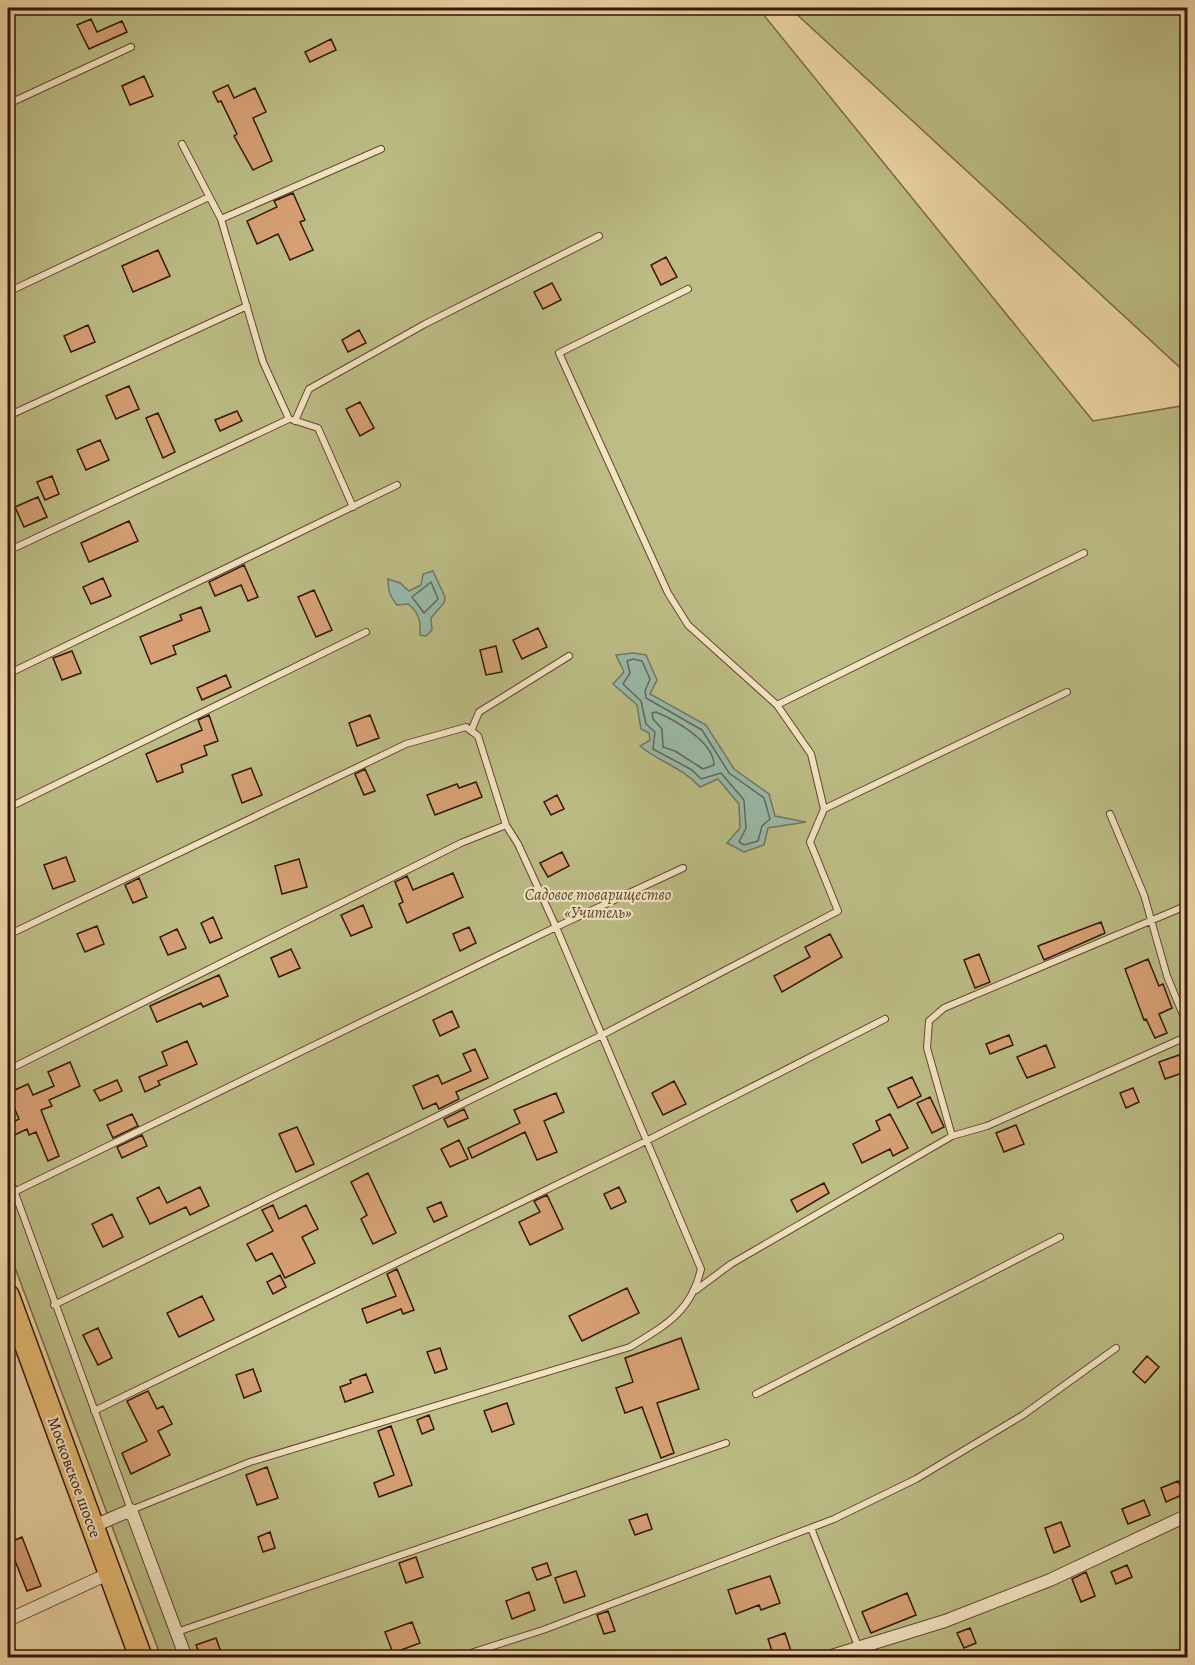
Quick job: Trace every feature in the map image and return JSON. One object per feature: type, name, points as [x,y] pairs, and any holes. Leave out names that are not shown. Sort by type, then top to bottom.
[{"type":"highway","name":"Московское шоссе","points":[[8,1296],[141,1658]]},
{"type":"street","points":[[94,1526],[131,1510],[186,1658]]},
{"type":"street","points":[[825,1658],[945,1621],[1050,1580],[1188,1515]]},
{"type":"street","points":[[8,1620],[110,1573]]},
{"type":"lane","points":[[8,104],[131,47]]},
{"type":"lane","points":[[182,144],[221,219],[263,362],[292,420],[318,428],[353,507]]},
{"type":"lane","points":[[221,219],[381,149]]},
{"type":"lane","points":[[8,292],[209,197]]},
{"type":"lane","points":[[8,551],[292,420],[309,389],[424,324],[599,236]]},
{"type":"lane","points":[[54,1305],[602,1035],[838,911],[810,842],[824,809],[812,754],[777,705],[688,625],[668,593],[559,353],[688,289]]},
{"type":"lane","points":[[8,416],[247,306]]},
{"type":"lane","points":[[8,674],[397,485]]},
{"type":"lane","points":[[777,705],[1084,553]]},
{"type":"lane","points":[[8,808],[366,632]]},
{"type":"lane","points":[[471,731],[479,712],[569,656]]},
{"type":"lane","points":[[824,809],[1067,692]]},
{"type":"lane","points":[[8,935],[406,744],[466,727],[478,736],[506,825],[518,844],[556,927],[701,1269],[696,1290]]},
{"type":"lane","points":[[1110,814],[1144,895],[1167,976],[1188,1027]]},
{"type":"lane","points":[[8,1070],[461,843],[506,825]]},
{"type":"lane","points":[[14,1192],[556,927],[683,868]]},
{"type":"lane","points":[[952,1136],[927,1048],[929,1022],[944,1008],[1188,905]]},
{"type":"lane","points":[[93,1411],[646,1141],[885,1019]]},
{"type":"lane","points":[[8,1174],[54,1305],[131,1510],[250,1462],[630,1347],[680,1314],[696,1290],[731,1264],[952,1136],[987,1126],[1188,1036]]},
{"type":"lane","points":[[756,1394],[1060,1237]]},
{"type":"lane","points":[[455,1658],[543,1630],[834,1519],[925,1473],[1023,1415],[1116,1348]]},
{"type":"lane","points":[[177,1632],[726,1443]]},
{"type":"lane","points":[[812,1528],[858,1646]]},
{"type":"green space","name":"Садовое товарищество «Учитель»","points":[[8,8],[758,8],[1093,421],[1187,405],[1187,1657],[161,1657],[8,1249]]},
{"type":"green space","points":[[790,8],[1187,8],[1187,374]]},
{"type":"water","points":[[433,571],[445,597],[444,603],[431,618],[432,630],[426,636],[420,635],[415,610],[408,604],[397,605],[393,599],[388,579],[400,583],[409,591],[421,585],[423,574]]},
{"type":"water","points":[[633,653],[646,655],[657,680],[650,694],[706,725],[734,769],[769,794],[775,816],[806,822],[768,828],[764,845],[744,852],[727,843],[740,828],[739,804],[718,779],[700,787],[686,774],[640,746],[650,740],[649,733],[641,729],[637,705],[613,684],[624,672],[616,655]]},
{"type":"building","points":[[91,19],[97,32],[122,21],[127,32],[89,49],[77,25]]},
{"type":"building","points":[[331,39],[336,50],[310,62],[305,52]]},
{"type":"building","points":[[144,76],[153,96],[130,105],[122,86]]},
{"type":"building","points":[[228,85],[234,98],[255,88],[266,112],[253,118],[272,161],[253,170],[234,136],[237,134],[221,101],[218,102],[213,92]]},
{"type":"building","points":[[293,193],[305,220],[300,222],[313,250],[290,260],[278,234],[257,244],[247,221],[277,207],[274,201]]},
{"type":"building","points":[[158,250],[170,276],[133,292],[122,266]]},
{"type":"building","points":[[666,257],[677,277],[661,285],[651,265]]},
{"type":"building","points":[[552,283],[561,300],[543,309],[534,292]]},
{"type":"building","points":[[88,325],[95,342],[71,352],[64,336]]},
{"type":"building","points":[[359,330],[366,343],[348,352],[342,340]]},
{"type":"building","points":[[129,386],[139,409],[116,419],[106,396]]},
{"type":"building","points":[[360,402],[374,428],[360,436],[346,409]]},
{"type":"building","points":[[237,411],[242,421],[220,431],[215,420]]},
{"type":"building","points":[[158,413],[175,452],[163,458],[146,418]]},
{"type":"building","points":[[100,440],[109,460],[86,470],[77,450]]},
{"type":"building","points":[[52,476],[59,494],[45,500],[37,482]]},
{"type":"building","points":[[38,497],[47,517],[24,527],[15,507]]},
{"type":"building","points":[[129,521],[138,541],[89,562],[81,543]]},
{"type":"building","points":[[244,565],[258,597],[248,601],[241,585],[215,596],[209,582]]},
{"type":"building","points":[[103,578],[111,596],[91,604],[83,587]]},
{"type":"building","points":[[314,590],[332,630],[316,637],[298,597]]},
{"type":"building","points":[[201,607],[210,631],[173,646],[176,654],[151,664],[140,637],[182,620],[180,615]]},
{"type":"building","points":[[538,628],[547,647],[522,659],[513,640]]},
{"type":"building","points":[[496,646],[502,672],[486,675],[480,650]]},
{"type":"building","points":[[72,651],[81,673],[62,680],[53,658]]},
{"type":"building","points":[[226,675],[231,687],[202,700],[197,688]]},
{"type":"building","points":[[209,715],[218,741],[204,746],[207,755],[181,765],[183,772],[157,782],[146,754],[202,730],[198,720]]},
{"type":"building","points":[[370,715],[379,738],[357,746],[349,723]]},
{"type":"building","points":[[251,768],[262,795],[242,803],[232,775]]},
{"type":"building","points":[[365,769],[375,791],[364,795],[355,774]]},
{"type":"building","points":[[476,782],[482,797],[435,815],[427,795],[457,784],[459,788]]},
{"type":"building","points":[[557,795],[564,809],[551,815],[544,802]]},
{"type":"building","points":[[562,852],[569,866],[548,877],[540,863]]},
{"type":"building","points":[[66,857],[75,881],[53,889],[44,865]]},
{"type":"building","points":[[299,859],[307,887],[282,894],[275,866]]},
{"type":"building","points":[[453,873],[463,897],[407,923],[399,904],[403,902],[395,882],[407,876],[413,890]]},
{"type":"building","points":[[139,878],[147,897],[133,903],[125,885]]},
{"type":"building","points":[[363,905],[372,927],[351,936],[341,915]]},
{"type":"building","points":[[213,917],[222,938],[210,943],[201,923]]},
{"type":"building","points":[[1101,922],[1105,933],[1044,960],[1038,946]]},
{"type":"building","points":[[97,926],[104,944],[85,952],[77,934]]},
{"type":"building","points":[[469,927],[476,943],[460,951],[453,934]]},
{"type":"building","points":[[177,929],[186,948],[168,955],[160,937]]},
{"type":"building","points":[[830,934],[842,957],[782,992],[774,976],[810,957],[805,947]]},
{"type":"building","points":[[291,949],[300,968],[279,977],[271,958]]},
{"type":"building","points":[[979,954],[990,982],[975,988],[964,960]]},
{"type":"building","points":[[1148,959],[1159,986],[1163,984],[1172,1008],[1159,1014],[1167,1033],[1155,1038],[1146,1019],[1144,1020],[1125,969]]},
{"type":"building","points":[[219,975],[228,996],[203,1007],[201,1003],[157,1022],[150,1006]]},
{"type":"building","points":[[452,1011],[459,1027],[440,1036],[433,1020]]},
{"type":"building","points":[[1009,1035],[1013,1045],[990,1054],[986,1044]]},
{"type":"building","points":[[187,1041],[197,1064],[158,1081],[160,1085],[145,1092],[139,1077],[167,1065],[162,1052]]},
{"type":"building","points":[[1046,1045],[1055,1067],[1027,1078],[1017,1057]]},
{"type":"building","points":[[475,1049],[488,1078],[456,1092],[459,1099],[439,1109],[436,1103],[423,1109],[413,1086],[438,1075],[442,1084],[471,1071],[463,1054]]},
{"type":"building","points":[[1179,1055],[1185,1072],[1165,1079],[1159,1062]]},
{"type":"building","points":[[70,1062],[80,1086],[49,1100],[52,1106],[41,1110],[59,1156],[48,1161],[36,1132],[29,1135],[27,1129],[8,1138],[8,1124],[19,1119],[8,1093],[28,1084],[33,1095],[54,1086],[48,1072]]},
{"type":"building","points":[[912,1077],[921,1096],[898,1108],[888,1088]]},
{"type":"building","points":[[117,1080],[122,1091],[100,1101],[94,1090]]},
{"type":"building","points":[[674,1081],[686,1104],[663,1115],[652,1093]]},
{"type":"building","points":[[1133,1088],[1139,1102],[1126,1108],[1120,1093]]},
{"type":"building","points":[[556,1093],[564,1112],[544,1121],[557,1152],[537,1160],[525,1132],[472,1158],[468,1148],[520,1123],[514,1110]]},
{"type":"building","points":[[930,1097],[944,1127],[932,1133],[917,1103]]},
{"type":"building","points":[[464,1109],[468,1118],[448,1127],[444,1119]]},
{"type":"building","points":[[132,1114],[138,1126],[113,1138],[107,1125]]},
{"type":"building","points":[[890,1114],[908,1148],[893,1156],[890,1149],[862,1163],[853,1144],[880,1130],[876,1121]]},
{"type":"building","points":[[1016,1125],[1024,1144],[1004,1152],[996,1133]]},
{"type":"building","points":[[297,1127],[314,1164],[296,1172],[279,1134]]},
{"type":"building","points":[[142,1135],[147,1146],[122,1158],[117,1147]]},
{"type":"building","points":[[459,1140],[468,1159],[450,1167],[441,1149]]},
{"type":"building","points":[[368,1173],[396,1233],[373,1244],[361,1219],[367,1215],[351,1182]]},
{"type":"building","points":[[824,1183],[829,1193],[797,1212],[791,1200]]},
{"type":"building","points":[[159,1187],[167,1203],[200,1187],[209,1206],[190,1215],[186,1207],[150,1224],[137,1198]]},
{"type":"building","points":[[619,1187],[626,1202],[611,1209],[604,1194]]},
{"type":"building","points":[[547,1195],[563,1229],[530,1245],[519,1222],[540,1212],[534,1201]]},
{"type":"building","points":[[441,1202],[447,1216],[434,1222],[427,1208]]},
{"type":"building","points":[[273,1205],[279,1219],[306,1205],[318,1229],[302,1237],[315,1263],[285,1278],[272,1253],[256,1261],[247,1244],[273,1231],[262,1210]]},
{"type":"building","points":[[112,1214],[123,1237],[103,1247],[92,1224]]},
{"type":"building","points":[[397,1269],[414,1310],[403,1314],[401,1309],[367,1323],[362,1309],[396,1296],[387,1274]]},
{"type":"building","points":[[280,1275],[286,1287],[273,1294],[267,1282]]},
{"type":"building","points":[[627,1288],[639,1313],[582,1341],[569,1316]]},
{"type":"building","points":[[202,1296],[214,1320],[179,1337],[167,1313]]},
{"type":"building","points":[[98,1328],[112,1358],[98,1365],[83,1335]]},
{"type":"building","points":[[681,1338],[699,1389],[657,1403],[674,1453],[661,1458],[642,1407],[625,1413],[616,1388],[633,1382],[625,1358]]},
{"type":"building","points":[[440,1348],[447,1369],[435,1373],[427,1352]]},
{"type":"building","points":[[1147,1356],[1159,1367],[1145,1383],[1133,1372]]},
{"type":"building","points":[[253,1369],[261,1391],[244,1398],[236,1375]]},
{"type":"building","points":[[366,1374],[373,1392],[345,1402],[340,1387]]},
{"type":"building","points":[[148,1391],[157,1409],[163,1406],[172,1424],[158,1431],[170,1455],[131,1474],[122,1453],[147,1441],[127,1401]]},
{"type":"building","points":[[507,1403],[514,1424],[492,1432],[484,1411]]},
{"type":"building","points":[[429,1415],[434,1429],[422,1434],[417,1420]]},
{"type":"building","points":[[391,1426],[412,1485],[379,1497],[374,1483],[394,1475],[378,1431]]},
{"type":"building","points":[[267,1467],[278,1498],[257,1505],[246,1475]]},
{"type":"building","points":[[1178,1481],[1184,1494],[1166,1502],[1161,1488]]},
{"type":"building","points":[[1144,1500],[1150,1515],[1128,1524],[1122,1509]]},
{"type":"building","points":[[647,1514],[652,1529],[635,1535],[629,1520]]},
{"type":"building","points":[[1061,1522],[1070,1546],[1054,1553],[1045,1528]]},
{"type":"building","points":[[270,1532],[275,1548],[263,1552],[258,1537]]},
{"type":"building","points":[[22,1537],[41,1586],[27,1591],[8,1543]]},
{"type":"building","points":[[416,1557],[423,1577],[406,1583],[399,1563]]},
{"type":"building","points":[[547,1563],[551,1575],[537,1580],[532,1568]]},
{"type":"building","points":[[1127,1565],[1132,1577],[1116,1584],[1111,1572]]},
{"type":"building","points":[[576,1571],[585,1596],[564,1603],[555,1578]]},
{"type":"building","points":[[1086,1572],[1095,1596],[1081,1602],[1072,1579]]},
{"type":"building","points":[[770,1576],[780,1603],[761,1610],[759,1605],[736,1614],[728,1590]]},
{"type":"building","points":[[529,1592],[535,1610],[512,1619],[506,1601]]},
{"type":"building","points":[[907,1593],[916,1615],[871,1633],[862,1612]]},
{"type":"building","points":[[608,1611],[615,1631],[604,1634],[597,1615]]},
{"type":"building","points":[[412,1622],[420,1643],[393,1653],[385,1632]]},
{"type":"building","points":[[970,1628],[976,1643],[964,1648],[957,1633]]},
{"type":"building","points":[[785,1633],[791,1651],[774,1657],[768,1639]]},
{"type":"building","points":[[216,1638],[223,1658],[201,1658],[196,1645]]}]
